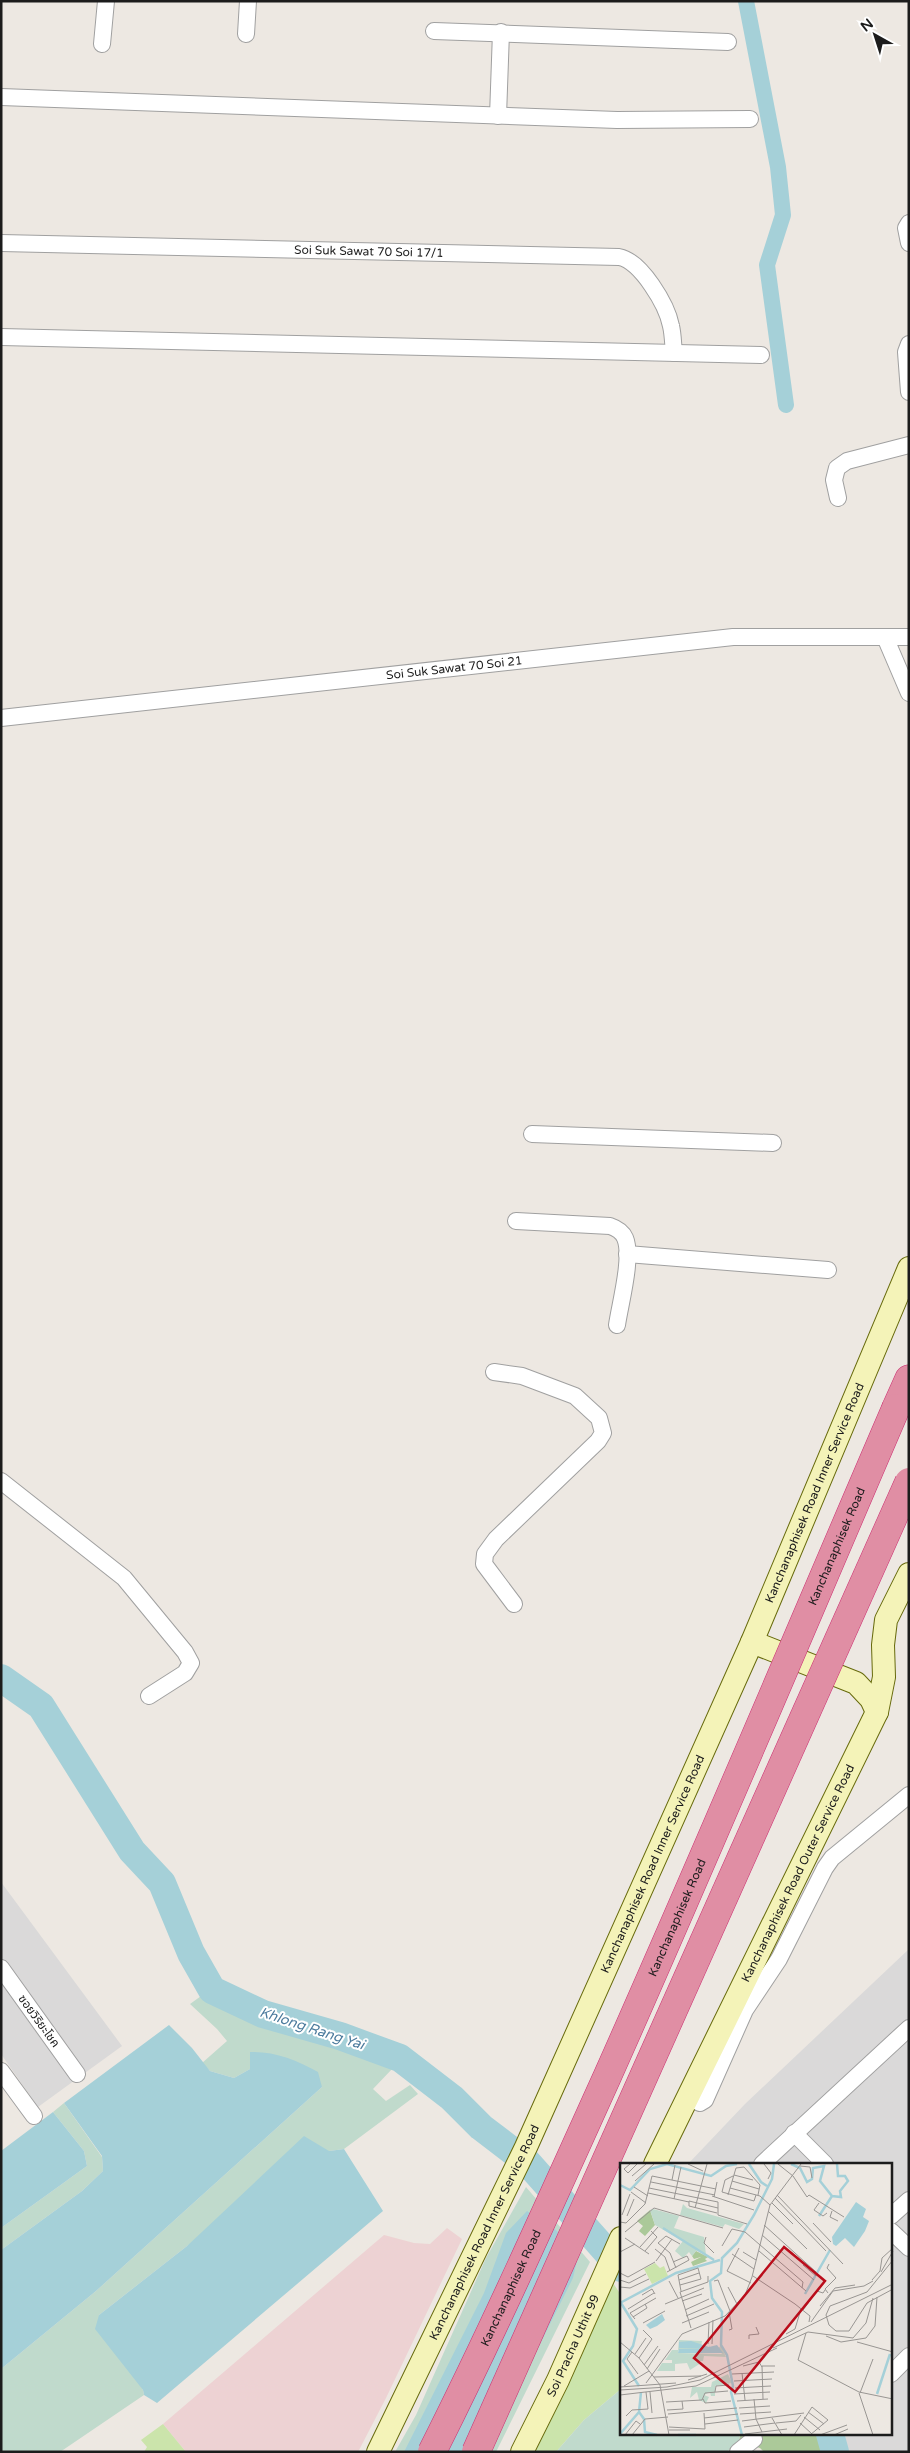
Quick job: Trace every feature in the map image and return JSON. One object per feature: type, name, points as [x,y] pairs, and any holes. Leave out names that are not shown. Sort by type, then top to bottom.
[{"type":"highway","name":"Kanchanaphisek Road","points":[[432,2452],[470,2377],[539,2229],[672,1931],[909,1379]]},
{"type":"highway","points":[[476,2452],[909,1482]]},
{"type":"highway","points":[[855,1605],[909,1507]]},
{"type":"main road","name":"Kanchanaphisek Road Inner Service Road","points":[[378,2452],[526,2147],[752,1642],[909,1268]]},
{"type":"main road","name":"Kanchanaphisek Road Outer Service Road","points":[[655,2163],[687,2097],[740,2008],[816,1862],[877,1712],[884,1677],[883,1645],[886,1620],[909,1574]]},
{"type":"main road","points":[[752,1642],[856,1683],[871,1699],[877,1712]]},
{"type":"main road","name":"Soi Pracha Uthit 99","points":[[522,2452],[558,2380],[620,2240]]},
{"type":"street","points":[[102,44],[106,1]]},
{"type":"street","points":[[246,34],[248,1]]},
{"type":"street","points":[[434,31],[501,32],[728,42]]},
{"type":"street","points":[[498,116],[501,32]]},
{"type":"street","points":[[1,97],[617,120],[750,119]]},
{"type":"street","points":[[909,223],[906,228],[909,243]]},
{"type":"street","name":"Soi Suk Sawat 70 Soi 17/1","points":[[1,243],[620,257],[632,262],[644,275],[661,302],[672,326],[674,353]]},
{"type":"street","points":[[1,337],[761,355]]},
{"type":"street","points":[[909,344],[906,352],[909,392]]},
{"type":"street","points":[[838,498],[834,480],[837,468],[847,461],[909,445]]},
{"type":"street","name":"Soi Suk Sawat 70 Soi 21","points":[[1,718],[733,637],[909,637]]},
{"type":"street","points":[[885,637],[909,693]]},
{"type":"street","points":[[532,1134],[774,1144]]},
{"type":"street","points":[[516,1221],[610,1226],[618,1229],[625,1238],[627,1254],[616,1325]]},
{"type":"street","points":[[627,1254],[828,1270]]},
{"type":"street","points":[[494,1372],[522,1376],[575,1396],[599,1418],[603,1433],[598,1441],[496,1539],[485,1554],[484,1564],[514,1604]]},
{"type":"street","points":[[1,1481],[124,1578],[185,1652],[191,1663],[185,1673],[149,1696]]},
{"type":"street","points":[[816,1862],[840,1851],[905,1796],[909,1795]]},
{"type":"street","name":"ซอยวิริยะโชค","points":[[1,1968],[78,2074]]},
{"type":"street","points":[[763,2163],[909,2028]]},
{"type":"street","points":[[1,2071],[34,2116]]},
{"type":"street","points":[[794,2134],[824,2163]]},
{"type":"street","points":[[892,2215],[909,2200]]},
{"type":"street","points":[[892,2232],[909,2248]]},
{"type":"street","points":[[892,2373],[909,2356]]},
{"type":"street","points":[[738,2452],[754,2439]]},
{"type":"shaded area","points":[[1,1882],[122,2046],[38,2107],[1,2054]]},
{"type":"shaded area","points":[[909,1949],[909,2452],[843,2452],[839,2436],[892,2436],[892,2163],[689,2163],[745,2104]]},
{"type":"shaded area","points":[[447,2228],[462,2239],[358,2452],[186,2452],[163,2424],[384,2235],[414,2243],[430,2244]]},
{"type":"green space","points":[[208,1991],[254,2012],[393,2068],[373,2089],[386,2101],[410,2085],[418,2094],[344,2149],[329,2151],[187,2246],[99,2315],[143,2390],[144,2395],[60,2452],[1,2452],[1,2369],[96,2291],[322,2087],[250,2069],[234,2078],[210,2071],[202,2063],[227,2041],[190,2004]]},
{"type":"green space","points":[[64,2103],[102,2157],[103,2171],[82,2191],[1,2250],[1,2228],[87,2166],[84,2151],[53,2112]]},
{"type":"green space","points":[[526,2187],[590,2262],[496,2452],[395,2452],[416,2415],[486,2258]]},
{"type":"green space","points":[[611,2280],[620,2294],[620,2390],[584,2420],[556,2452],[529,2452]]},
{"type":"green space","points":[[620,2390],[620,2436],[740,2436],[739,2441],[727,2452],[556,2452],[584,2420]]},
{"type":"green space","points":[[163,2424],[186,2452],[144,2452],[147,2447],[141,2440]]},
{"type":"green space","points":[[740,2436],[818,2436],[822,2452],[764,2452],[760,2448],[739,2441]]},
{"type":"water","points":[[169,2025],[192,2048],[210,2071],[234,2078],[250,2069],[250,2052],[268,2053],[294,2060],[318,2072],[322,2087],[96,2291],[1,2369],[1,2250],[82,2191],[103,2171],[102,2156],[64,2103]]},
{"type":"water","points":[[53,2112],[84,2151],[87,2166],[1,2228],[1,2151]]},
{"type":"water","points":[[304,2136],[329,2151],[344,2149],[383,2211],[157,2403],[144,2395],[143,2390],[95,2329],[99,2315],[187,2246]]},
{"type":"water","points":[[527,2211],[556,2230],[578,2256],[573,2278],[486,2452],[404,2452],[484,2293],[506,2233]]},
{"type":"waterway","points":[[746,1],[778,167],[783,215],[767,265],[786,405]]},
{"type":"waterway","name":"Khlong Rang Yai","points":[[1,1678],[41,1706],[132,1851],[162,1883],[191,1953],[212,1990],[263,2014],[340,2036],[400,2058],[452,2098],[481,2127],[528,2163],[620,2267]]},
{"type":"waterway","name":"Khlong Rang Yai","points":[[831,2436],[835,2452]]}]
